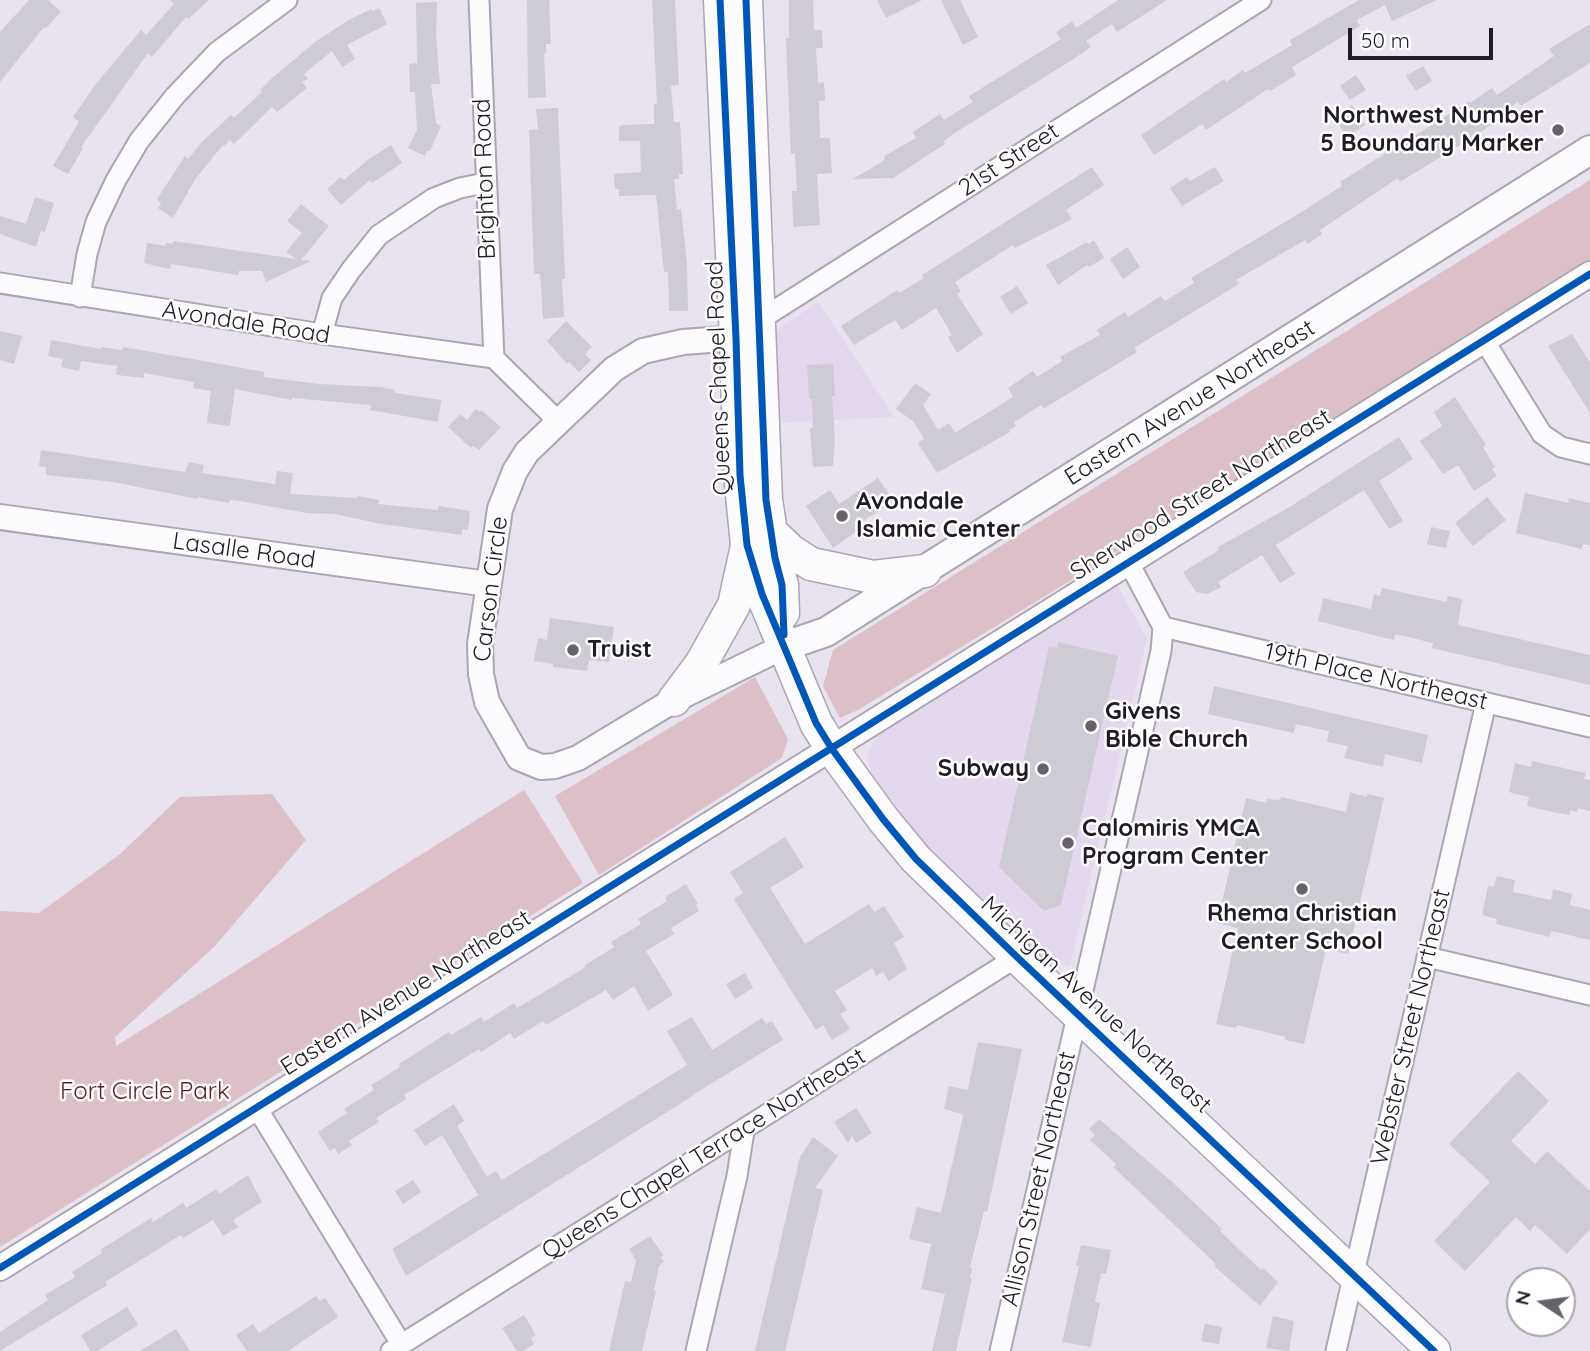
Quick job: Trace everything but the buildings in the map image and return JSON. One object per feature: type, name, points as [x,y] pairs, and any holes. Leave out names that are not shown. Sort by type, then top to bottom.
[{"type":"main road","name":"Queens Chapel Road","points":[[720,0],[747,329]]},
{"type":"main road","name":"Queens Chapel Road","points":[[746,0],[747,329],[740,475],[758,537],[762,594],[785,646]]},
{"type":"main road","name":"Eastern Avenue Northeast","points":[[785,646],[826,632],[1590,150]]},
{"type":"main road","points":[[674,700],[701,664],[734,605],[758,537],[791,551],[811,564],[873,577],[925,571]]},
{"type":"main road","name":"Michigan Avenue Northeast","points":[[785,646],[807,705],[832,749],[916,859],[1434,1351]]},
{"type":"street","points":[[80,298],[87,254],[96,222],[139,141],[174,96],[217,52],[287,0]]},
{"type":"street","name":"Brighton Road","points":[[479,0],[494,358]]},
{"type":"street","name":"21st Street","points":[[747,329],[1261,0]]},
{"type":"street","points":[[322,334],[332,298],[379,234],[434,198],[460,188],[485,183]]},
{"type":"street","name":"Sherwood Street Northeast","points":[[832,749],[1590,274]]},
{"type":"street","name":"Avondale Road","points":[[0,283],[80,298],[494,358]]},
{"type":"street","name":"Carson Circle","points":[[747,329],[643,351],[614,369],[527,452],[506,489],[500,509],[480,644],[481,674],[487,702],[519,758],[541,767],[555,766],[578,758],[674,700],[785,646]]},
{"type":"street","points":[[1485,340],[1542,434],[1561,447],[1590,454]]},
{"type":"street","points":[[494,358],[558,421]]},
{"type":"street","name":"Lasalle Road","points":[[0,517],[488,584]]},
{"type":"street","points":[[1129,563],[1163,627]]},
{"type":"street","name":"19th Place Northeast","points":[[1163,627],[1590,727]]},
{"type":"street","name":"Allison Street Northeast","points":[[1000,1351],[1161,651],[1163,627]]},
{"type":"street","name":"Webster Street Northeast","points":[[1336,1351],[1486,703]]},
{"type":"street","name":"Eastern Avenue Northeast","points":[[0,1268],[832,749]]},
{"type":"street","name":"Queens Chapel Terrace Northeast","points":[[396,1349],[1017,957]]},
{"type":"street","points":[[1427,957],[1590,995]]},
{"type":"street","points":[[257,1108],[395,1334],[396,1349]]},
{"type":"street","points":[[696,1351],[737,1175],[744,1131]]},
{"type":"shaded area","points":[[818,302],[894,417],[770,423],[769,336]]},
{"type":"shaded area","points":[[1117,585],[1147,639],[1070,965],[1051,967],[924,843],[871,773],[868,754],[878,734]]},
{"type":"green space","points":[[1590,180],[1590,260],[1359,405],[858,710],[840,718],[823,686],[833,650]]},
{"type":"green space","points":[[755,677],[788,739],[782,758],[599,875],[555,796]]},
{"type":"green space","name":"Fort Circle Park","points":[[524,790],[583,883],[0,1247],[0,911],[39,913],[120,854],[180,797],[272,794],[306,840],[214,947],[115,1037],[116,1046]]},
{"type":"cycle path","points":[[720,0],[740,475],[747,545],[762,594],[816,723],[883,819],[916,859],[1434,1351]]},
{"type":"cycle path","points":[[746,0],[766,500],[782,585],[784,635]]},
{"type":"cycle path","points":[[0,1268],[1590,274]]},
{"type":"place","name":"Northwest Number 5 Boundary Marker","points":[[1558,130]]},
{"type":"place","name":"Avondale Islamic Center","points":[[842,516]]},
{"type":"place","name":"Truist","points":[[573,650]]},
{"type":"place","name":"Givens Bible Church","points":[[1091,726]]},
{"type":"place","name":"Subway","points":[[1043,769]]},
{"type":"place","name":"Calomiris YMCA Program Center","points":[[1068,843]]},
{"type":"place","name":"Rhema Christian Center School","points":[[1302,889]]}]
